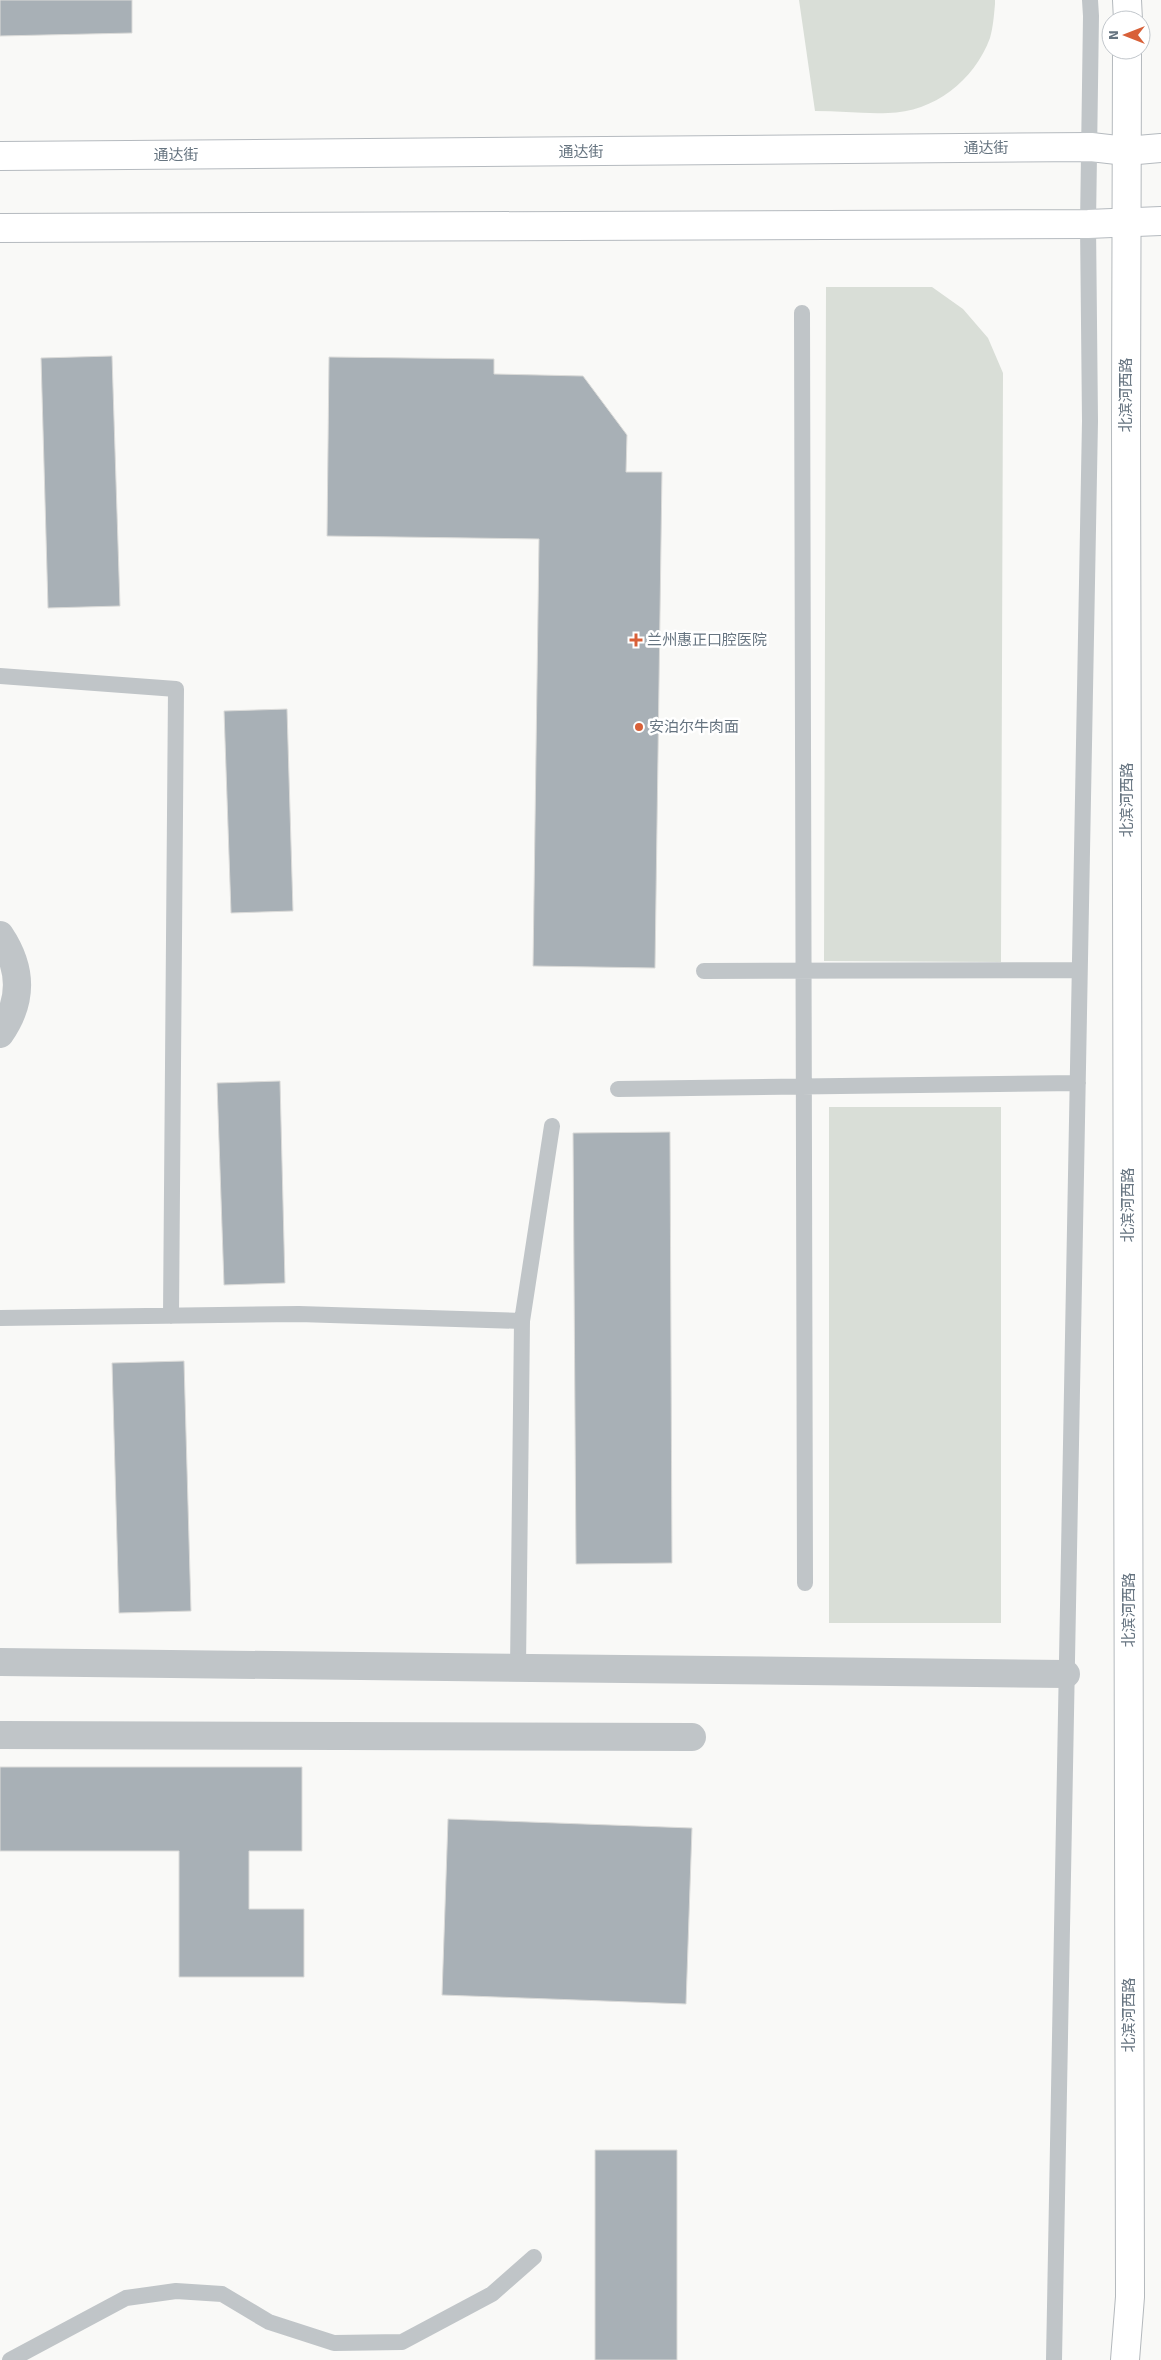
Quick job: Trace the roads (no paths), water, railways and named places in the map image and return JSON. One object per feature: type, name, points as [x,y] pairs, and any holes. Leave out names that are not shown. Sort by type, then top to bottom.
[{"type":"main road","name":"北滨河西路","points":[[1125,2360],[1130,2297],[1127,60]]},
{"type":"main road","name":"通达街","points":[[0,156],[1091,147],[1126,151],[1161,148]]},
{"type":"main road","points":[[0,228],[1088,224],[1161,221]]},
{"type":"street","points":[[0,935],[12,953],[18,986],[11,1018],[0,1034]]},
{"type":"street","points":[[0,1662],[1066,1674]]},
{"type":"street","points":[[0,1735],[692,1737]]},
{"type":"lane","points":[[1054,2360],[1090,412],[1088,224],[1091,147],[1090,0]]},
{"type":"lane","points":[[802,313],[805,1583]]},
{"type":"lane","points":[[0,676],[176,689],[170,1316]]},
{"type":"lane","points":[[704,971],[1079,970]]},
{"type":"lane","points":[[618,1089],[1078,1083]]},
{"type":"lane","points":[[518,1668],[522,1320],[552,1126]]},
{"type":"lane","points":[[0,1318],[299,1314],[522,1320]]},
{"type":"lane","points":[[10,2360],[126,2298],[176,2291],[222,2294],[269,2322],[334,2344],[402,2342],[492,2294],[534,2257]]},
{"type":"place","name":"兰州惠正口腔医院","points":[[636,640]]},
{"type":"place","name":"安泊尔牛肉面","points":[[639,727]]}]
